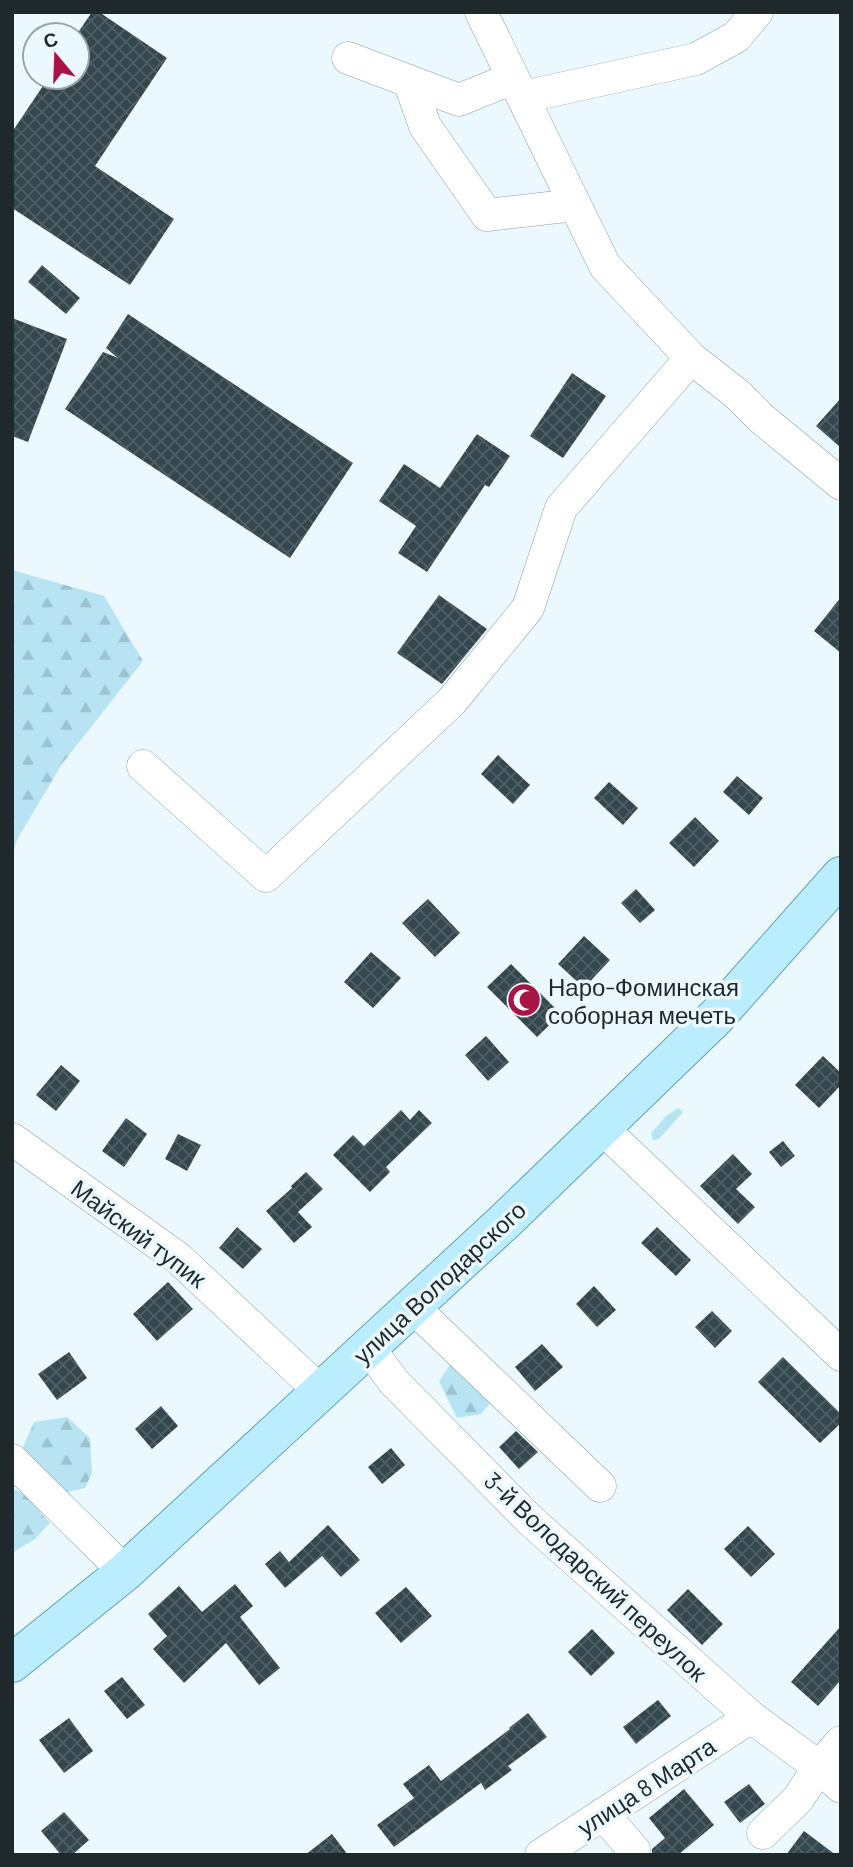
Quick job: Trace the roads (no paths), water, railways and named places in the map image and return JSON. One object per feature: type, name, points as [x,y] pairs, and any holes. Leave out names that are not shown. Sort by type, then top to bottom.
[{"type":"main road","name":"улица Володарского","points":[[12,1663],[125,1572],[505,1222],[716,1017],[841,876]]},
{"type":"street","points":[[348,58],[459,100],[696,59],[736,37],[757,12]]},
{"type":"street","points":[[475,16],[518,88],[605,266],[691,358],[841,484]]},
{"type":"street","points":[[409,81],[425,126],[487,215],[575,205]]},
{"type":"street","points":[[143,766],[266,876],[461,691],[528,608],[561,508],[691,358]]},
{"type":"street","points":[[602,1128],[841,1355]]},
{"type":"street","name":"Майский тупик","points":[[12,1139],[178,1258],[321,1392]]},
{"type":"street","points":[[413,1307],[600,1486]]},
{"type":"street","name":"3-й Володарский переулок","points":[[369,1348],[394,1382],[530,1520],[751,1717],[831,1778]]},
{"type":"street","points":[[12,1460],[125,1572]]},
{"type":"street","name":"улица 8 Марта","points":[[544,1854],[751,1717]]},
{"type":"street","points":[[811,1805],[831,1778],[841,1742]]},
{"type":"street","points":[[763,1833],[798,1799],[831,1778]]},
{"type":"street","points":[[603,1814],[634,1850]]},
{"type":"place","name":"Наро-Фоминская соборная мечеть","points":[[524,1000]]}]
